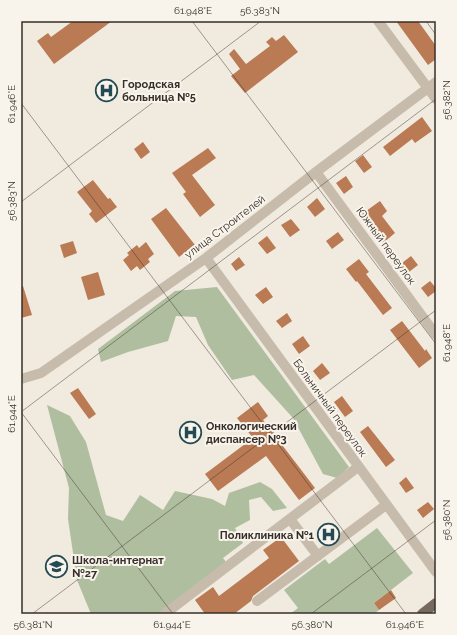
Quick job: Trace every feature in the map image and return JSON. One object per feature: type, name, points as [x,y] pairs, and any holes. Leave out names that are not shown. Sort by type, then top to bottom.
[{"type":"main road","points":[[422,614],[436,603]]},
{"type":"street","points":[[378,21],[432,85],[436,99]]},
{"type":"street","name":"улица Строителей","points":[[21,379],[41,373],[206,258],[316,172],[432,85]]},
{"type":"street","name":"Южный переулок","points":[[316,172],[436,335]]},
{"type":"street","name":"Больничный переулок","points":[[206,258],[436,572]]},
{"type":"street","points":[[167,614],[166,612],[358,467]]},
{"type":"street","points":[[257,601],[386,505]]},
{"type":"street","points":[[290,519],[318,556]]},
{"type":"green space","points":[[217,287],[349,467],[337,478],[323,474],[293,418],[254,375],[232,380],[208,345],[196,317],[176,316],[168,341],[128,352],[101,362],[98,349],[175,291]]},
{"type":"green space","points":[[47,405],[70,416],[86,442],[106,515],[123,521],[140,495],[163,510],[175,491],[212,499],[225,506],[229,493],[260,482],[272,489],[287,508],[273,511],[261,497],[249,500],[250,520],[235,528],[243,543],[223,558],[226,562],[159,614],[91,614],[77,580],[68,519],[69,488]]},
{"type":"green space","points":[[377,528],[413,573],[374,603],[379,610],[374,614],[290,614],[298,608],[284,590],[325,559],[329,564]]},
{"type":"building","points":[[73,21],[112,21],[54,64],[37,41],[48,33],[51,37]]},
{"type":"building","points":[[396,21],[418,21],[436,46],[436,59],[428,65]]},
{"type":"building","points":[[284,35],[298,52],[245,93],[231,76],[240,69],[229,54],[234,49],[246,64],[270,46],[266,42],[272,37],[276,41]]},
{"type":"building","points":[[422,117],[432,131],[415,143],[412,139],[390,156],[383,147]]},
{"type":"building","points":[[143,142],[150,152],[141,159],[134,149]]},
{"type":"building","points":[[208,148],[216,158],[192,175],[215,205],[200,217],[183,194],[186,192],[172,173]]},
{"type":"building","points":[[363,155],[372,167],[364,173],[355,161]]},
{"type":"building","points":[[346,176],[353,187],[344,194],[336,183]]},
{"type":"building","points":[[93,180],[108,199],[110,198],[117,207],[96,223],[89,214],[92,211],[77,192]]},
{"type":"building","points":[[317,198],[325,209],[315,217],[307,207]]},
{"type":"building","points":[[380,201],[387,211],[382,216],[395,233],[383,243],[362,214]]},
{"type":"building","points":[[166,208],[195,245],[179,257],[151,219]]},
{"type":"building","points":[[291,219],[300,230],[290,237],[281,225]]},
{"type":"building","points":[[338,232],[344,240],[332,249],[326,241]]},
{"type":"building","points":[[267,236],[276,248],[267,254],[258,243]]},
{"type":"building","points":[[73,241],[77,253],[64,258],[60,245]]},
{"type":"building","points":[[146,242],[154,254],[148,259],[150,262],[140,270],[137,266],[131,271],[123,260],[129,255],[127,253],[137,245],[139,248]]},
{"type":"building","points":[[411,256],[418,265],[409,272],[402,263]]},
{"type":"building","points":[[239,257],[245,265],[236,271],[231,264]]},
{"type":"building","points":[[359,259],[369,272],[366,274],[392,308],[383,315],[346,269]]},
{"type":"building","points":[[98,272],[105,295],[88,300],[81,277]]},
{"type":"building","points":[[430,281],[436,288],[436,291],[428,297],[421,288]]},
{"type":"building","points":[[21,286],[23,286],[32,315],[21,318]]},
{"type":"building","points":[[266,287],[273,297],[263,304],[255,295]]},
{"type":"building","points":[[287,313],[292,321],[282,328],[276,321]]},
{"type":"building","points":[[402,321],[432,358],[419,368],[390,330]]},
{"type":"building","points":[[303,336],[310,346],[299,354],[292,344]]},
{"type":"building","points":[[322,363],[330,373],[320,380],[313,371]]},
{"type":"building","points":[[78,388],[96,414],[89,419],[70,393]]},
{"type":"building","points":[[342,396],[353,411],[345,417],[334,402]]},
{"type":"building","points":[[258,402],[268,416],[263,420],[315,488],[299,500],[266,456],[218,491],[205,474],[253,438],[237,418]]},
{"type":"building","points":[[368,426],[395,460],[386,467],[360,432]]},
{"type":"building","points":[[406,477],[414,488],[406,493],[399,483]]},
{"type":"building","points":[[428,502],[434,509],[423,518],[417,510]]},
{"type":"building","points":[[281,537],[299,561],[253,596],[251,601],[234,614],[205,614],[195,600],[213,587],[219,596],[269,558],[263,550]]},
{"type":"building","points":[[391,590],[396,598],[379,610],[374,603]]},
{"type":"place","name":"Городская больница №5","points":[[106,90]]},
{"type":"place","name":"Онкологический диспансер №3","points":[[190,432]]},
{"type":"place","name":"Поликлиника №1","points":[[329,535]]},
{"type":"place","name":"Школа-интернат №27","points":[[56,566]]}]
